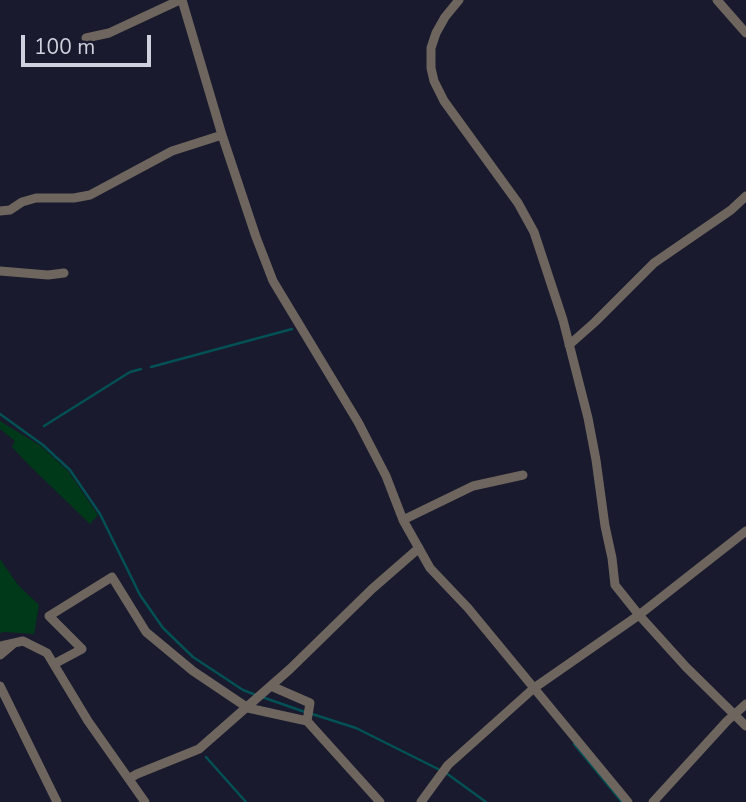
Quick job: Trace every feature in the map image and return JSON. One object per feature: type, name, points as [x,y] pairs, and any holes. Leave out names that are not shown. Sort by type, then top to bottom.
[{"type":"street","points":[[86,38],[109,33],[181,0],[222,135],[273,281],[358,422],[386,476],[403,520],[430,568],[468,608],[628,802]]},
{"type":"street","points":[[459,0],[445,17],[431,48],[434,81],[444,101],[518,203],[534,232],[569,345],[588,418],[615,585],[702,684],[746,726]]},
{"type":"street","points":[[717,0],[746,33]]},
{"type":"street","points":[[0,211],[10,210],[22,202],[36,198],[74,198],[90,195],[172,151],[222,135]]},
{"type":"street","points":[[569,345],[654,263],[731,210],[746,196]]},
{"type":"street","points":[[0,271],[48,275],[64,273]]},
{"type":"street","points":[[403,520],[472,486],[523,474]]},
{"type":"street","points":[[421,802],[447,765],[534,688],[639,615],[746,531]]},
{"type":"street","points":[[130,778],[199,750],[419,548]]},
{"type":"street","points":[[54,664],[82,649],[49,616],[112,577],[146,632],[193,671],[249,706],[307,721],[380,802]]},
{"type":"street","points":[[0,646],[23,641],[47,653],[88,722],[145,802]]},
{"type":"street","points":[[0,655],[15,643]]},
{"type":"street","points":[[0,686],[57,802]]},
{"type":"street","points":[[270,687],[310,703],[307,721]]},
{"type":"street","points":[[653,802],[746,704]]},
{"type":"green space","points":[[0,421],[41,446],[68,471],[98,515],[90,524],[12,447],[15,441],[0,429]]},
{"type":"green space","points":[[0,559],[18,585],[39,605],[34,634],[0,633]]},
{"type":"waterway","points":[[151,367],[292,329]]},
{"type":"waterway","points":[[44,426],[130,372],[141,369]]},
{"type":"waterway","points":[[0,414],[43,445],[70,470],[100,514],[140,595],[163,628],[193,657],[243,690],[256,695]]},
{"type":"waterway","points":[[262,697],[305,712]]},
{"type":"waterway","points":[[312,714],[356,728],[440,770]]},
{"type":"waterway","points":[[574,744],[622,802]]},
{"type":"waterway","points":[[206,757],[246,802]]},
{"type":"waterway","points":[[446,773],[486,802]]}]
